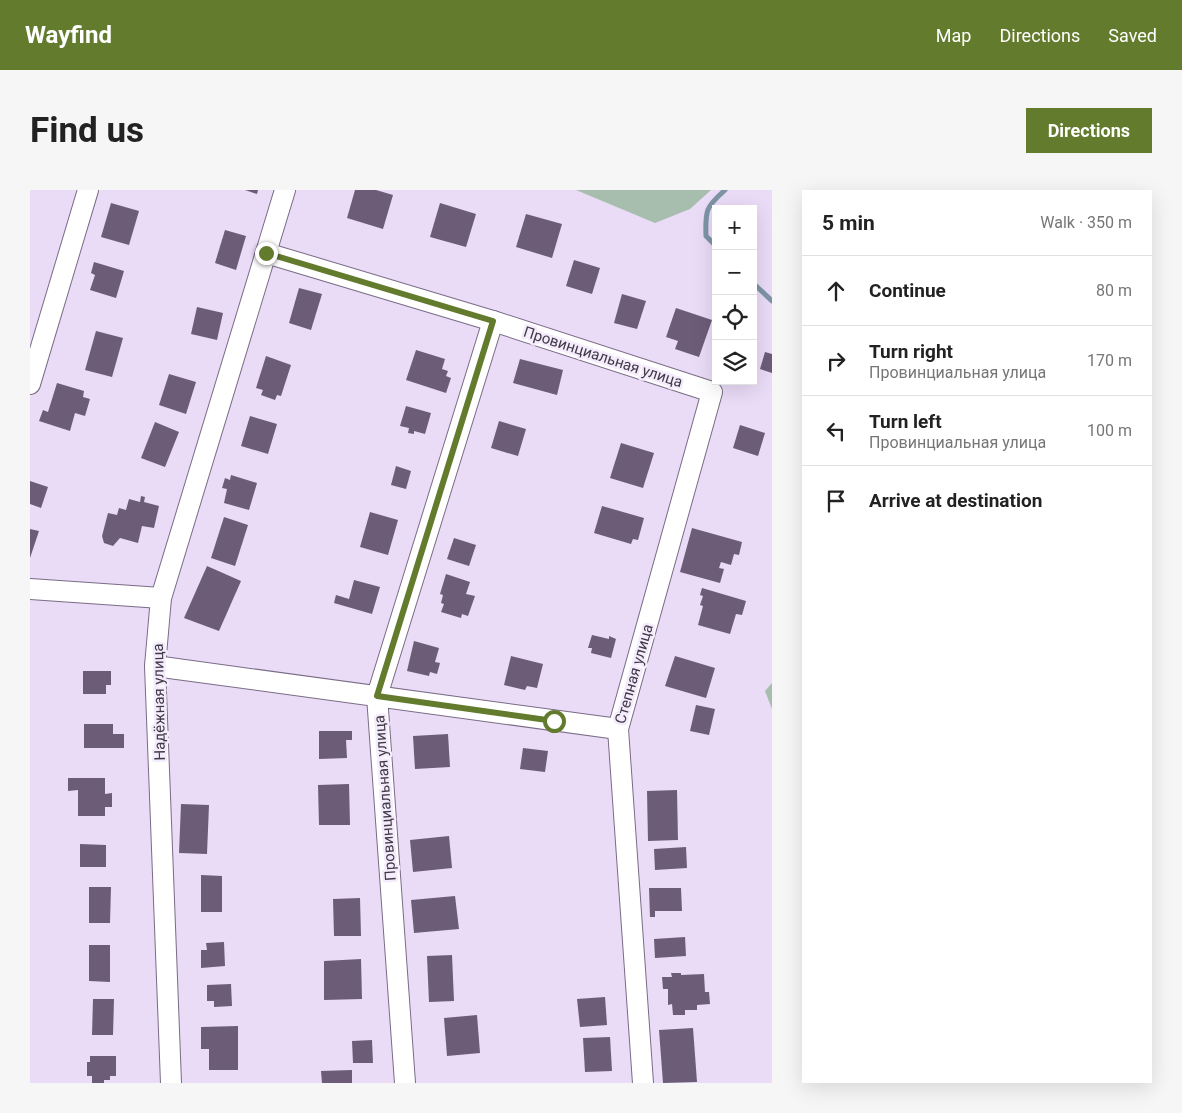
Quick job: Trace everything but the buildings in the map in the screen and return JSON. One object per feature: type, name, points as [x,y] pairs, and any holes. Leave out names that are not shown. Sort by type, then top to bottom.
[{"type":"street","points":[[30,384],[88,190]]},
{"type":"street","name":"Надёжная улица","points":[[171,1083],[156,666],[161,598],[285,190]]},
{"type":"street","name":"Провинциальная улица","points":[[266,253],[493,321],[712,392]]},
{"type":"street","name":"Провинциальная улица","points":[[405,1083],[377,696],[493,321]]},
{"type":"street","name":"Степная улица","points":[[643,1083],[618,729],[712,392]]},
{"type":"street","points":[[30,589],[161,598]]},
{"type":"street","points":[[156,666],[618,729]]},
{"type":"green space","points":[[576,190],[711,190],[690,209],[655,223]]},
{"type":"green space","points":[[772,683],[772,709],[765,691]]},
{"type":"waterway","points":[[712,242],[706,236],[708,210],[710,205],[725,190]]},
{"type":"waterway","points":[[757,287],[772,301]]},
{"type":"route","points":[[266,253],[493,321],[377,696],[554,721]]}]
